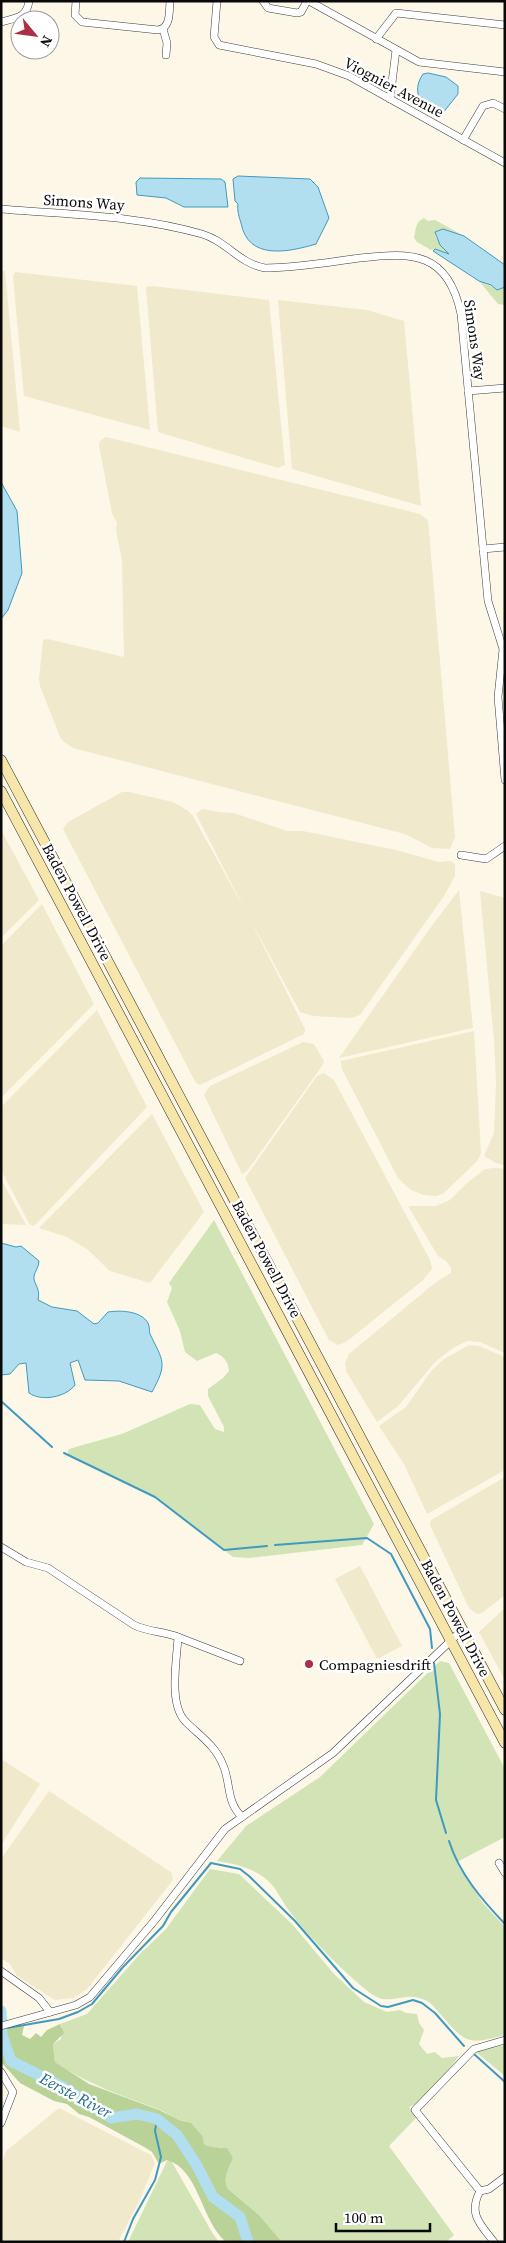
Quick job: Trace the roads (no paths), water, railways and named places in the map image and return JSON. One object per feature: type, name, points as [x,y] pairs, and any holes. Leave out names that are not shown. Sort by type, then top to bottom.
[{"type":"main road","name":"Baden Powell Drive","points":[[1,760],[505,1710]]},
{"type":"main road","name":"Baden Powell Drive","points":[[1,791],[505,1743]]},
{"type":"street","points":[[1,22],[24,15],[29,1]]},
{"type":"street","points":[[76,1],[75,15],[84,23],[163,29],[168,24],[170,1]]},
{"type":"street","name":"Viognier Avenue","points":[[217,1],[214,37],[219,45],[316,64],[349,76],[505,163]]},
{"type":"street","points":[[263,1],[268,8],[297,13],[301,12],[308,1],[396,50],[427,64],[505,72]]},
{"type":"street","points":[[376,39],[396,13],[505,25]]},
{"type":"street","points":[[163,29],[167,43],[166,56]]},
{"type":"street","points":[[390,99],[396,50]]},
{"type":"street","points":[[464,140],[483,106],[493,103],[505,109]]},
{"type":"street","name":"Simons Way","points":[[1,209],[141,220],[215,239],[246,263],[265,268],[400,254],[423,259],[444,276],[457,300],[460,314],[490,612],[503,649],[498,697],[505,780]]},
{"type":"street","points":[[468,392],[505,388]]},
{"type":"street","points":[[483,549],[505,546]]},
{"type":"street","points":[[461,854],[486,859],[505,846]]},
{"type":"street","points":[[1,1547],[26,1562],[48,1568],[134,1625],[147,1630],[164,1632],[240,1662]]},
{"type":"street","points":[[1,2026],[76,2005],[90,1997],[155,1920],[220,1836],[242,1817],[334,1753],[462,1630]]},
{"type":"street","points":[[178,1637],[175,1692],[180,1714],[200,1732],[220,1758],[234,1809],[242,1817]]},
{"type":"street","points":[[499,1863],[505,1873]]},
{"type":"street","points":[[1,1971],[39,1998],[50,2012]]},
{"type":"street","points":[[480,2191],[436,2139],[415,2110],[474,2048],[505,2040]]},
{"type":"street","points":[[1,2072],[13,2092],[1,2123]]},
{"type":"street","points":[[480,2191],[489,2189],[505,2177]]},
{"type":"street","points":[[480,2191],[474,2211],[479,2223],[494,2242]]},
{"type":"water","points":[[428,73],[446,77],[458,86],[458,94],[442,114],[435,112],[424,104],[418,94],[419,81],[423,74]]},
{"type":"water","points":[[238,176],[310,179],[318,187],[329,218],[316,244],[282,251],[271,251],[252,243],[245,235],[239,216],[238,204],[235,201],[233,179]]},
{"type":"water","points":[[140,178],[221,179],[225,182],[228,207],[184,207],[166,198],[137,195],[136,182]]},
{"type":"water","points":[[443,229],[464,236],[505,265],[505,287],[497,290],[491,285],[479,281],[433,251],[435,249],[449,254],[440,245],[435,232]]},
{"type":"water","points":[[1,482],[17,511],[22,573],[8,610],[1,619]]},
{"type":"water","points":[[1,1243],[16,1247],[21,1246],[39,1261],[34,1276],[39,1296],[38,1300],[52,1307],[77,1311],[94,1324],[98,1323],[108,1312],[113,1311],[130,1312],[145,1319],[149,1324],[150,1334],[162,1362],[160,1374],[152,1392],[119,1381],[85,1380],[78,1360],[70,1363],[75,1385],[66,1393],[54,1397],[40,1397],[29,1393],[26,1363],[19,1364],[10,1374],[1,1375]]},
{"type":"waterway","points":[[1,1401],[52,1447]]},
{"type":"waterway","points":[[64,1453],[155,1497],[224,1550],[267,1546]]},
{"type":"waterway","points":[[275,1545],[367,1538],[391,1554],[430,1629],[432,1648]]},
{"type":"waterway","points":[[434,1663],[440,1714],[436,1800],[446,1833]]},
{"type":"waterway","points":[[449,1841],[453,1853],[472,1886],[505,1924]]},
{"type":"waterway","points":[[7,2028],[59,2019],[92,2004],[123,1967],[163,1926],[171,1912],[211,1863],[240,1869],[249,1876],[295,1921],[353,1988],[381,2006],[388,2007],[413,2000],[422,2003],[435,2013],[464,2046]]},
{"type":"waterway","name":"Eerste River","points":[[1,2011],[2,2035],[11,2061],[63,2087],[111,2118],[137,2114],[157,2119],[177,2135],[196,2164],[213,2197],[240,2217],[248,2242]]},
{"type":"waterway","points":[[474,2054],[505,2082]]},
{"type":"waterway","points":[[124,2242],[133,2219],[155,2180],[161,2157],[155,2131],[157,2119]]},
{"type":"place","name":"Compagniesdrift","points":[[309,1664]]}]
